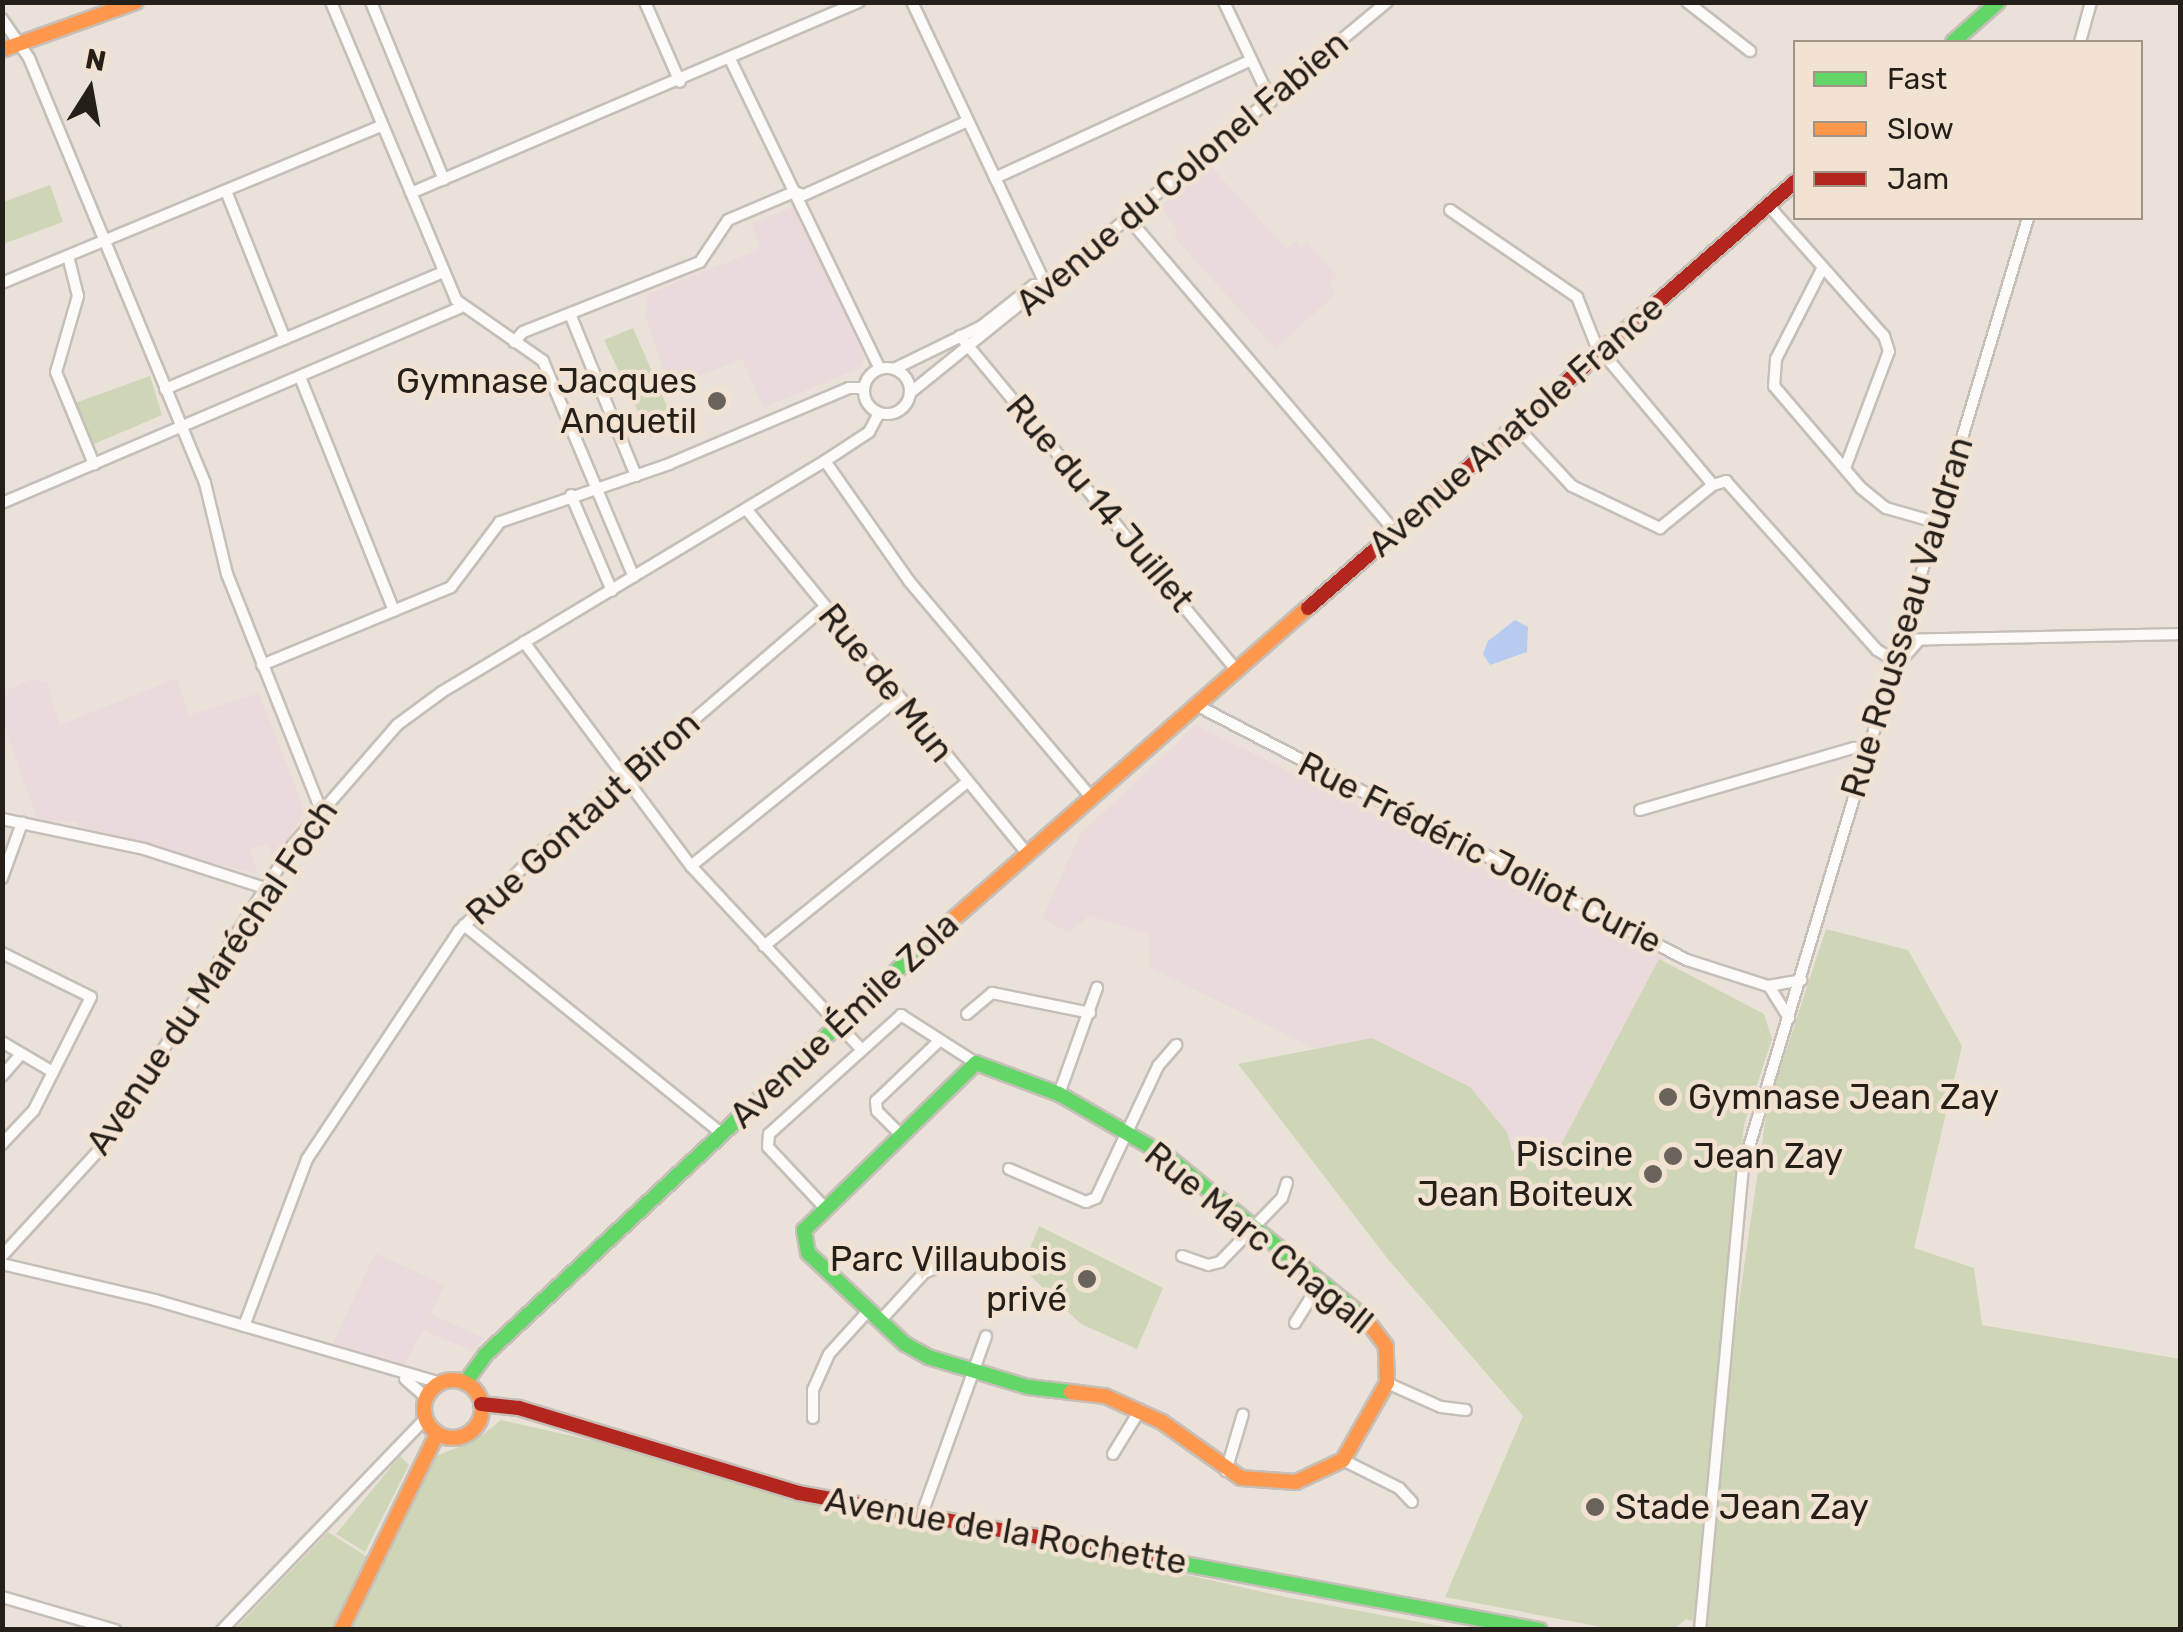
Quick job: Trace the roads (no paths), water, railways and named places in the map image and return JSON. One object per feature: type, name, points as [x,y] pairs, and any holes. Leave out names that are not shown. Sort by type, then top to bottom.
[{"type":"main road","points":[[2,50],[136,2]]},
{"type":"main road","points":[[1955,40],[1998,2]]},
{"type":"main road","name":"Avenue Anatole France","points":[[1237,671],[1793,184]]},
{"type":"main road","name":"Avenue Émile Zola","points":[[466,1384],[475,1364],[838,1024],[1237,671]]},
{"type":"main road","points":[[976,1063],[804,1230],[804,1248],[874,1315],[928,1357],[1028,1388],[1105,1396],[1140,1410],[1226,1471],[1279,1483],[1343,1460]]},
{"type":"main road","name":"Rue Marc Chagall","points":[[976,1063],[1059,1094],[1168,1157],[1252,1230],[1376,1326],[1386,1346],[1387,1383],[1343,1460]]},
{"type":"main road","points":[[440,1384],[466,1384],[481,1404],[469,1433],[437,1434],[425,1418],[426,1397],[440,1384]]},
{"type":"main road","name":"Avenue de la Rochette","points":[[481,1404],[519,1408],[798,1494],[1540,1630]]},
{"type":"main road","points":[[341,1630],[416,1467],[437,1434]]},
{"type":"street","points":[[330,2],[460,308],[543,361],[634,577]]},
{"type":"street","points":[[371,2],[444,180]]},
{"type":"street","points":[[645,2],[680,82]]},
{"type":"street","points":[[411,193],[680,82],[859,2]]},
{"type":"street","points":[[912,2],[1044,286]]},
{"type":"street","points":[[1224,2],[1271,101]]},
{"type":"street","name":"Avenue du Colonel Fabien","points":[[974,345],[1387,2]]},
{"type":"street","points":[[1686,2],[1750,50]]},
{"type":"street","points":[[2081,40],[2092,2]]},
{"type":"street","points":[[2,19],[19,44],[181,426],[262,665],[320,808]]},
{"type":"street","points":[[731,60],[880,368]]},
{"type":"street","points":[[995,178],[1251,60]]},
{"type":"street","points":[[514,342],[570,314],[700,262],[728,220],[794,192],[804,195],[966,122]]},
{"type":"street","points":[[2,283],[382,125]]},
{"type":"street","points":[[226,191],[285,339]]},
{"type":"street","points":[[1768,205],[1884,336],[1889,351],[1845,468]]},
{"type":"street","points":[[1450,210],[1577,297],[1602,351],[1713,485]]},
{"type":"street","points":[[1129,219],[1395,531]]},
{"type":"street","name":"Rue Rousseau Vaudran","points":[[1700,1630],[1743,1168],[2027,220]]},
{"type":"street","points":[[68,256],[78,296],[56,372],[94,464]]},
{"type":"street","points":[[1822,269],[1771,373],[1779,396],[1886,508],[1936,522]]},
{"type":"street","points":[[166,390],[444,272]]},
{"type":"street","points":[[880,368],[894,369],[960,336],[1034,285],[1044,286]]},
{"type":"street","points":[[2,502],[460,308]]},
{"type":"street","points":[[570,314],[636,476]]},
{"type":"street","points":[[530,352],[538,328]]},
{"type":"street","name":"Rue du 14 Juillet","points":[[960,336],[974,345],[1237,671]]},
{"type":"street","points":[[864,388],[869,406],[880,413],[900,410],[910,393],[974,345]]},
{"type":"street","points":[[864,388],[880,368]]},
{"type":"street","points":[[894,369],[910,393]]},
{"type":"street","points":[[300,377],[394,611]]},
{"type":"street","points":[[262,665],[463,578],[487,533],[500,522],[595,486],[636,476],[849,388],[864,388]]},
{"type":"street","name":"Avenue du Maréchal Foch","points":[[2,1256],[100,1149],[264,888],[320,808],[398,725],[524,642],[825,461],[868,432],[880,413]]},
{"type":"street","points":[[1516,426],[1572,486],[1660,528],[1713,485],[1726,481],[1894,661],[1906,662],[1919,640]]},
{"type":"street","points":[[825,461],[910,581],[1092,798]]},
{"type":"street","points":[[572,495],[612,592]]},
{"type":"street","name":"Rue de Mun","points":[[747,510],[1028,854]]},
{"type":"street","name":"Rue Gontaut Biron","points":[[244,1326],[307,1159],[378,1044],[464,924],[524,865],[625,784],[824,608]]},
{"type":"street","points":[[1901,640],[2180,634]]},
{"type":"street","points":[[524,642],[625,784],[692,866],[862,1050],[769,1134],[768,1147],[825,1208]]},
{"type":"street","points":[[692,866],[898,699]]},
{"type":"street","name":"Rue Frédéric Joliot Curie","points":[[1198,706],[1688,960],[1768,986],[1801,980]]},
{"type":"street","points":[[1640,810],[1854,748],[1868,750]]},
{"type":"street","points":[[764,946],[967,782]]},
{"type":"street","points":[[2,819],[144,849],[264,888]]},
{"type":"street","points":[[2,878],[22,824]]},
{"type":"street","points":[[464,924],[721,1133]]},
{"type":"street","points":[[2,954],[90,998],[34,1110],[2,1144]]},
{"type":"street","points":[[1768,986],[1789,1018]]},
{"type":"street","points":[[1059,1094],[1097,988]]},
{"type":"street","points":[[967,1014],[980,996],[992,993],[1090,1013]]},
{"type":"street","name":"Rue Marc Chagall","points":[[862,1050],[901,1015],[910,1016],[937,1043],[976,1063]]},
{"type":"street","points":[[2,1042],[53,1072]]},
{"type":"street","points":[[902,1136],[878,1112],[876,1101],[937,1043]]},
{"type":"street","points":[[1009,1169],[1092,1201],[1158,1066],[1176,1045]]},
{"type":"street","points":[[2,1076],[21,1054]]},
{"type":"street","points":[[1182,1256],[1213,1264],[1282,1198],[1287,1182]]},
{"type":"street","points":[[2,1264],[244,1326],[400,1376],[440,1384]]},
{"type":"street","points":[[814,1418],[813,1390],[828,1354],[924,1273],[943,1265]]},
{"type":"street","points":[[1296,1323],[1320,1283]]},
{"type":"street","points":[[922,1514],[986,1336]]},
{"type":"street","points":[[400,1376],[426,1397]]},
{"type":"street","points":[[1387,1383],[1441,1407],[1466,1410]]},
{"type":"street","points":[[1112,1454],[1140,1410]]},
{"type":"street","points":[[1226,1471],[1244,1414]]},
{"type":"street","points":[[222,1630],[425,1418]]},
{"type":"street","points":[[1343,1460],[1399,1488],[1412,1502]]},
{"type":"street","points":[[2,1597],[115,1630]]},
{"type":"water","points":[[1515,620],[1528,627],[1527,652],[1490,665],[1483,654],[1488,641]]},
{"type":"place","name":"Gymnase Jacques Anquetil","points":[[717,401]]},
{"type":"place","name":"Gymnase Jean Zay","points":[[1668,1097]]},
{"type":"place","name":"Jean Zay","points":[[1673,1156]]},
{"type":"place","name":"Piscine Jean Boiteux","points":[[1653,1174]]},
{"type":"place","name":"Parc Villaubois privé","points":[[1087,1279]]},
{"type":"place","name":"Stade Jean Zay","points":[[1595,1507]]}]
